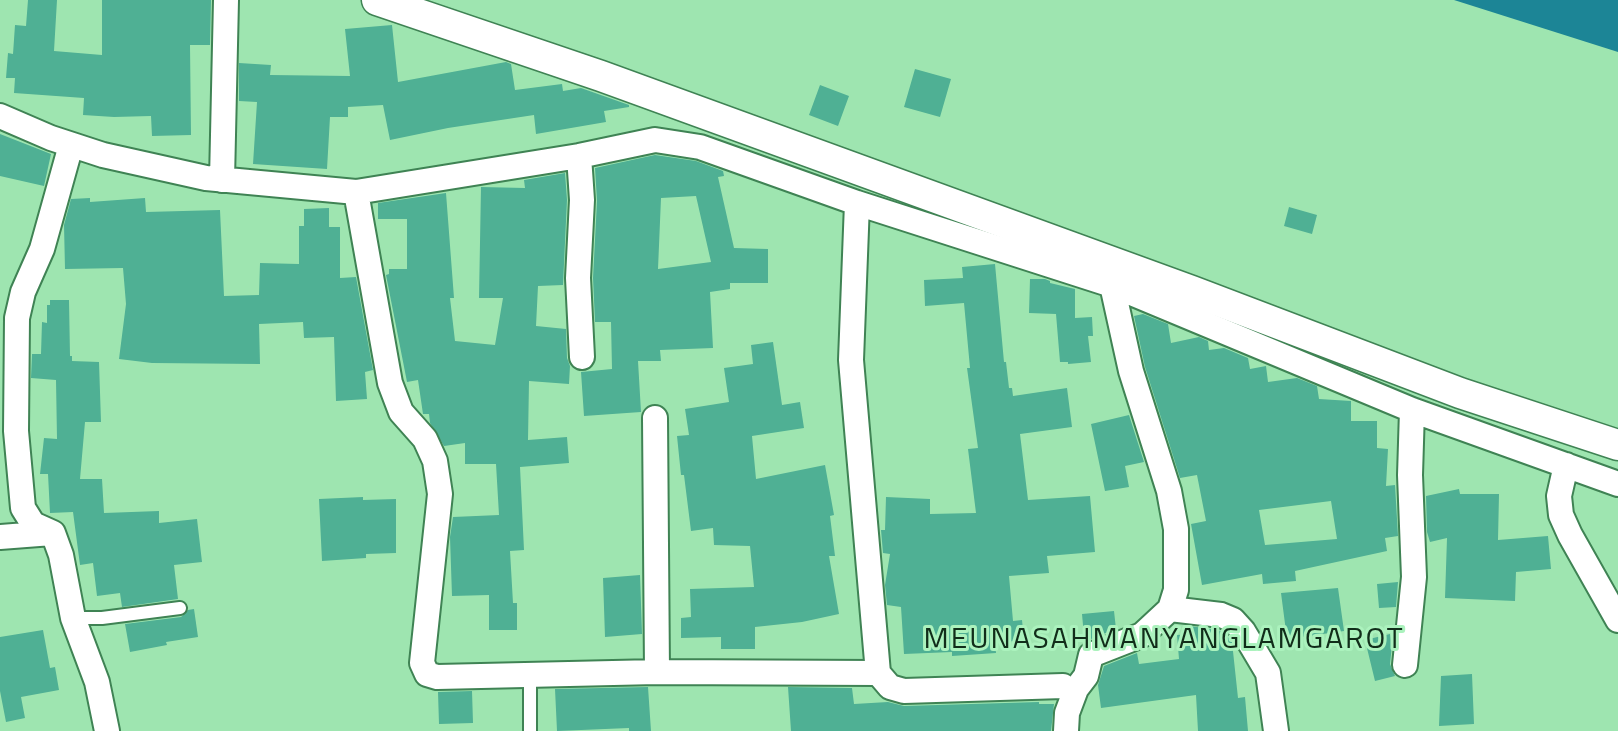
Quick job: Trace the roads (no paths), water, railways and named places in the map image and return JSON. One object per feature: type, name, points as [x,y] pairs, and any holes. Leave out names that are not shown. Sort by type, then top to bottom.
[{"type":"street","points":[[222,180],[226,0]]},
{"type":"street","points":[[377,0],[614,80],[1179,286],[1460,393],[1618,445]]},
{"type":"street","points":[[0,116],[71,145],[116,158],[222,180],[356,192],[664,140],[740,160],[857,203],[1112,285],[1412,410],[1618,484]]},
{"type":"street","points":[[71,145],[42,249],[23,292],[17,329],[16,431],[23,508],[33,524],[53,533],[61,555],[73,618],[97,682],[107,731]]},
{"type":"street","points":[[579,156],[582,200],[578,278],[582,357]]},
{"type":"street","points":[[356,192],[390,383],[401,412],[425,439],[435,461],[440,494],[422,667],[426,674],[437,677],[657,672],[878,673]]},
{"type":"street","points":[[857,203],[851,360],[878,673],[890,687],[904,691],[1063,686]]},
{"type":"street","points":[[1066,731],[1067,713],[1076,689],[1086,676],[1091,655],[1142,635],[1170,609],[1176,590],[1176,529],[1161,459],[1131,371],[1112,285]]},
{"type":"street","points":[[1405,665],[1414,577],[1410,475],[1412,410]]},
{"type":"street","points":[[654,418],[657,672]]},
{"type":"street","points":[[1566,465],[1559,496],[1561,515],[1618,620]]},
{"type":"street","points":[[0,537],[53,533]]},
{"type":"street","points":[[1170,609],[1221,615],[1233,620],[1243,631],[1268,673],[1276,731]]},
{"type":"lane","points":[[73,618],[102,618],[180,608]]},
{"type":"lane","points":[[530,675],[530,731]]},
{"type":"water","points":[[1454,0],[1618,0],[1618,52]]},
{"type":"district","name":"MEUNASAHMANYANGLAMGAROT","points":[[1164,641]]}]
